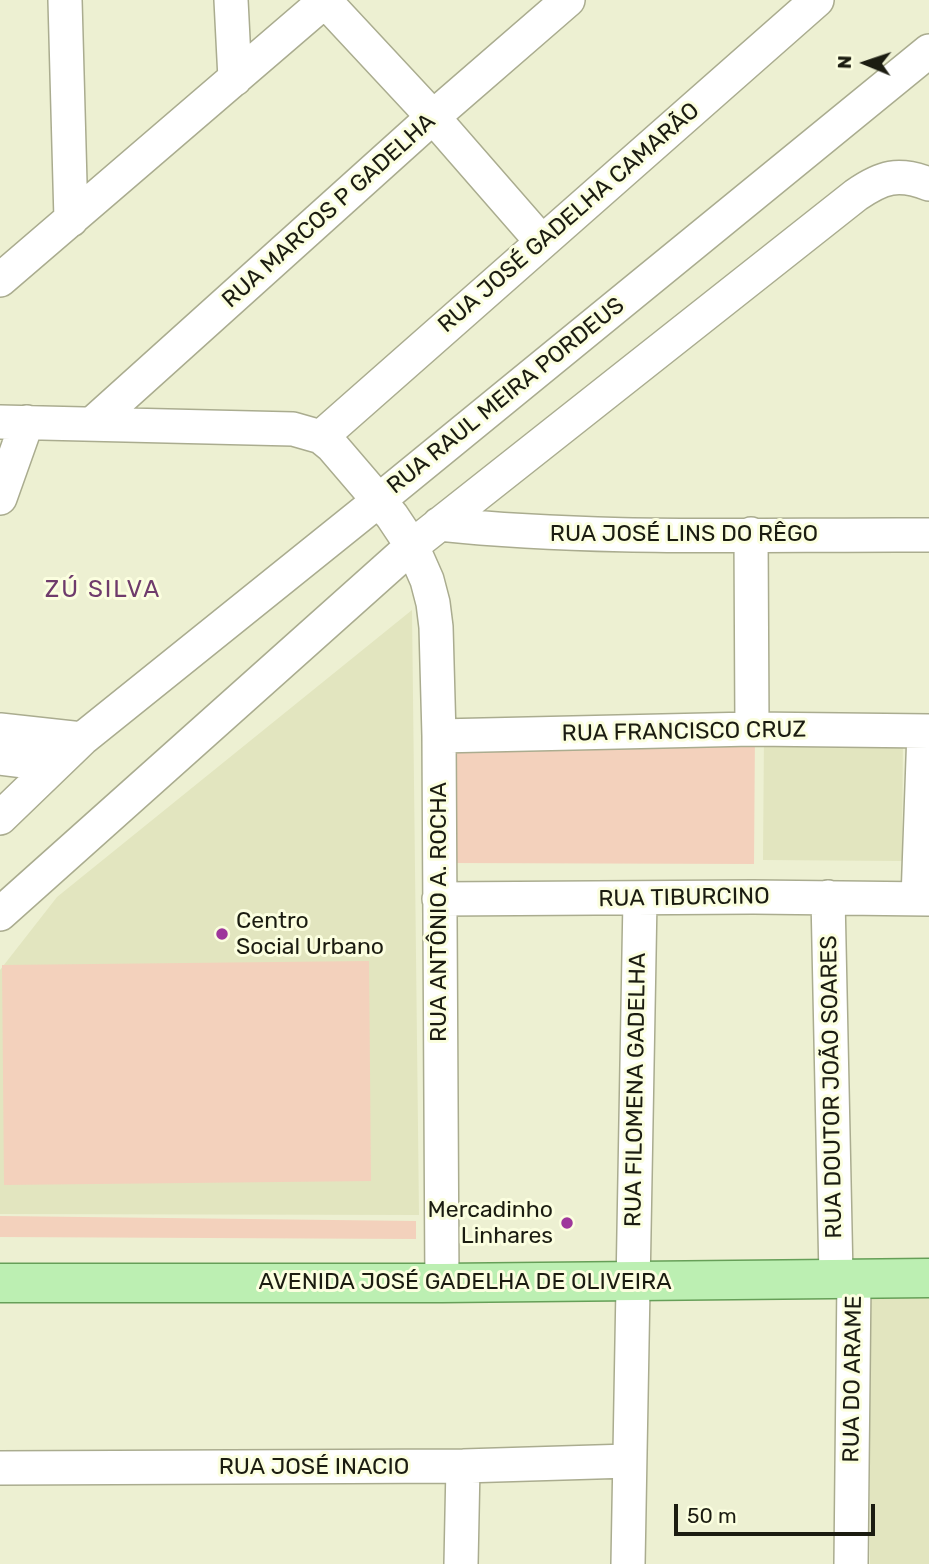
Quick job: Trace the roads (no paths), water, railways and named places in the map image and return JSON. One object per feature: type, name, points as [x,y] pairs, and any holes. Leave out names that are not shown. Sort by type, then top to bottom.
[{"type":"main road","name":"AVENIDA JOSÉ GADELHA DE OLIVEIRA","points":[[0,1283],[632,1282],[929,1278]]},
{"type":"street","points":[[65,0],[71,220]]},
{"type":"street","points":[[231,0],[235,79]]},
{"type":"street","points":[[0,280],[325,0],[433,117],[542,242]]},
{"type":"street","name":"RUA MARCOS P GADELHA","points":[[92,424],[433,117],[568,0]]},
{"type":"street","name":"RUA JOSÉ GADELHA CAMARÃO","points":[[321,437],[817,0]]},
{"type":"street","name":"RUA RAUL MEIRA PORDEUS","points":[[0,818],[82,739],[929,51]]},
{"type":"street","points":[[0,915],[412,546],[864,189],[887,178],[902,177],[929,184]]},
{"type":"street","points":[[0,498],[13,422],[293,429],[321,437]]},
{"type":"street","name":"RUA ANTÔNIO A. ROCHA","points":[[321,437],[343,457],[412,546],[427,580],[436,626],[442,1283]]},
{"type":"street","name":"RUA JOSÉ LINS DO RÊGO","points":[[439,524],[500,531],[595,536],[929,535]]},
{"type":"street","points":[[751,534],[752,729]]},
{"type":"street","name":"RUA FRANCISCO CRUZ","points":[[439,736],[752,729],[927,731]]},
{"type":"street","points":[[924,899],[927,731]]},
{"type":"street","points":[[3,742],[82,739]]},
{"type":"street","points":[[3,742],[55,765]]},
{"type":"street","name":"RUA DOUTOR JOÃO SOARES","points":[[828,897],[845,1278]]},
{"type":"street","name":"RUA TIBURCINO","points":[[439,899],[924,899]]},
{"type":"street","name":"RUA FILOMENA GADELHA","points":[[628,1564],[639,899]]},
{"type":"street","name":"RUA DO ARAME","points":[[845,1278],[851,1564]]},
{"type":"street","name":"RUA JOSÉ INACIO","points":[[0,1468],[463,1466],[629,1461]]},
{"type":"street","points":[[461,1564],[463,1466]]},
{"type":"place","name":"Centro Social Urbano","points":[[222,934]]},
{"type":"place","name":"Mercadinho Linhares","points":[[567,1223]]},
{"type":"district","name":"ZÚ SILVA","points":[[103,590]]}]
